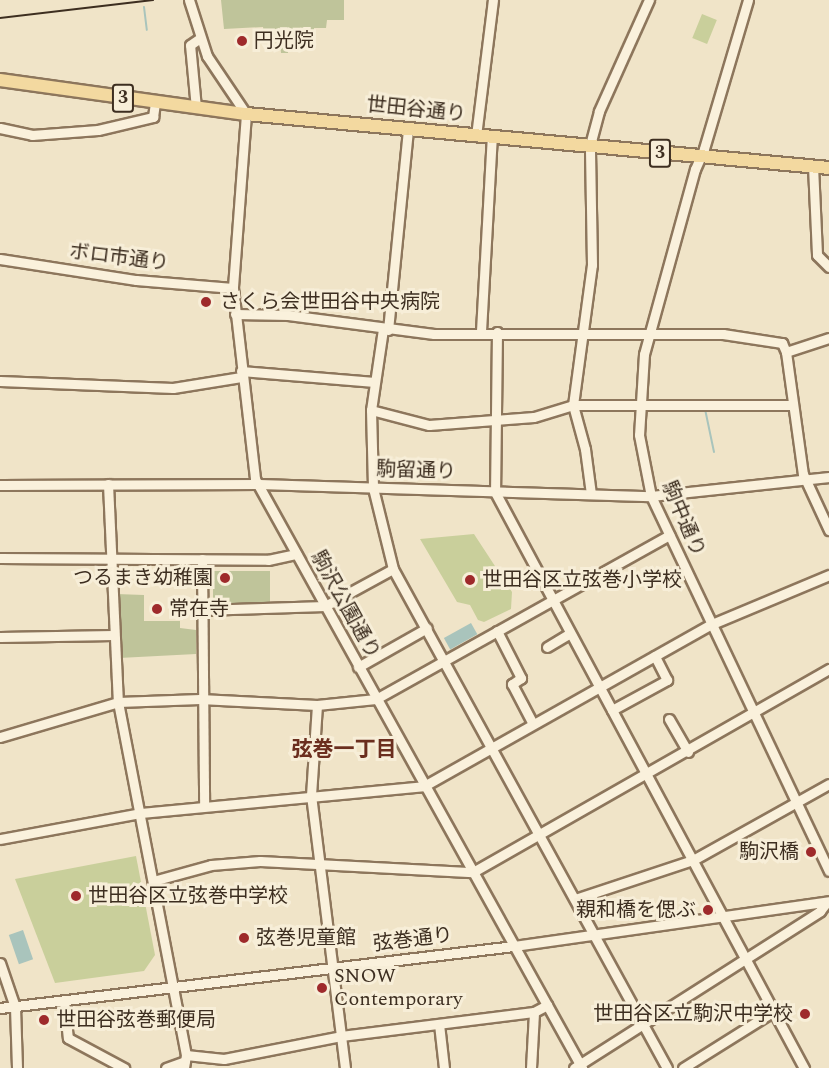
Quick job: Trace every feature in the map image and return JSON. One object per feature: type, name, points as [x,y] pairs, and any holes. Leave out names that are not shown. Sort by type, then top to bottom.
[{"type":"main road","name":"世田谷通り","points":[[0,80],[246,114],[590,145],[699,158],[829,168]]},
{"type":"street","points":[[189,0],[199,39],[220,80],[246,114]]},
{"type":"street","points":[[477,136],[493,0]]},
{"type":"street","points":[[591,494],[573,405],[592,265],[590,145],[599,111],[649,0]]},
{"type":"street","name":"駒中通り","points":[[748,0],[699,158],[650,334],[638,405],[641,456],[651,496],[829,871]]},
{"type":"street","points":[[196,108],[190,45],[199,39]]},
{"type":"street","points":[[0,128],[32,135],[98,130],[153,117],[155,102]]},
{"type":"street","name":"駒沢公園通り","points":[[246,114],[233,288],[253,473],[358,667],[548,1005],[579,1067]]},
{"type":"street","points":[[408,128],[386,329],[371,410],[373,488],[393,569],[667,1068]]},
{"type":"street","points":[[481,331],[492,137]]},
{"type":"street","points":[[813,166],[817,255],[829,267]]},
{"type":"street","name":"ボロ市通り","points":[[0,259],[136,280],[233,288]]},
{"type":"street","points":[[235,314],[288,315],[386,329],[445,334],[481,331],[584,336],[723,334],[782,343],[786,352],[805,480],[829,530]]},
{"type":"street","points":[[497,332],[495,492],[804,1068]]},
{"type":"street","points":[[786,352],[829,338]]},
{"type":"street","points":[[0,381],[173,388],[241,374],[375,382]]},
{"type":"street","points":[[371,410],[429,425],[534,417],[573,405],[793,405]]},
{"type":"street","name":"駒留通り","points":[[0,485],[259,484],[651,496],[829,477]]},
{"type":"street","points":[[108,484],[113,636],[118,702],[185,1062]]},
{"type":"street","points":[[0,737],[118,702],[200,699],[317,705],[376,699],[669,535]]},
{"type":"street","points":[[0,558],[268,560],[296,554]]},
{"type":"street","points":[[202,559],[200,699],[204,806]]},
{"type":"street","points":[[201,610],[325,606],[393,569]]},
{"type":"street","points":[[0,839],[140,813],[424,786],[711,624],[829,575]]},
{"type":"street","points":[[358,667],[427,628]]},
{"type":"street","points":[[497,632],[521,678],[512,684],[533,724]]},
{"type":"street","points":[[547,647],[570,633]]},
{"type":"street","points":[[0,637],[113,636]]},
{"type":"street","points":[[612,710],[667,680],[654,656]]},
{"type":"street","points":[[153,881],[211,866],[260,861],[473,872],[754,715],[829,669]]},
{"type":"street","points":[[317,705],[311,795],[345,1068]]},
{"type":"street","points":[[669,719],[688,752]]},
{"type":"street","points":[[575,899],[693,860],[797,804],[829,784]]},
{"type":"street","points":[[579,1067],[747,960],[820,911],[828,902]]},
{"type":"street","name":"弦巻通り","points":[[0,1008],[514,946],[828,902]]},
{"type":"street","points":[[0,963],[15,1007],[18,1068]]},
{"type":"street","points":[[64,1001],[68,1038],[124,1068]]},
{"type":"street","points":[[166,1068],[185,1062],[224,1059],[341,1036],[534,1012],[548,1005]]},
{"type":"street","points":[[683,1068],[774,1011]]},
{"type":"street","points":[[531,1068],[534,1012]]},
{"type":"street","points":[[439,1023],[444,1068]]},
{"type":"green space","points":[[221,0],[344,0],[344,20],[327,20],[326,28],[314,28],[314,32],[289,31],[288,53],[281,53],[280,42],[265,43],[263,27],[224,29]]},
{"type":"green space","points":[[702,14],[717,20],[707,44],[692,38]]},
{"type":"green space","points":[[474,534],[512,592],[511,609],[484,622],[478,620],[470,605],[457,602],[420,539]]},
{"type":"green space","points":[[213,571],[270,571],[270,604],[213,604]]},
{"type":"green space","points":[[116,594],[144,595],[144,621],[180,621],[180,628],[196,630],[196,654],[119,658]]},
{"type":"green space","points":[[136,856],[155,955],[144,971],[55,983],[15,879]]},
{"type":"water","points":[[471,623],[477,634],[450,649],[444,638]]},
{"type":"water","points":[[23,930],[33,959],[19,964],[9,935]]},
{"type":"waterway","points":[[144,7],[147,30]]},
{"type":"waterway","points":[[705,409],[714,452]]},
{"type":"tram line","points":[[0,18],[153,0]]},
{"type":"place","name":"円光院","points":[[242,41]]},
{"type":"place","name":"さくら会世田谷中央病院","points":[[206,302]]},
{"type":"place","name":"つるまき幼稚園","points":[[225,578]]},
{"type":"place","name":"世田谷区立弦巻小学校","points":[[470,580]]},
{"type":"place","name":"常在寺","points":[[157,609]]},
{"type":"place","name":"駒沢橋","points":[[811,852]]},
{"type":"place","name":"世田谷区立弦巻中学校","points":[[76,896]]},
{"type":"place","name":"親和橋を偲ぶ","points":[[708,910]]},
{"type":"place","name":"弦巻児童館","points":[[244,938]]},
{"type":"place","name":"SNOW Contemporary","points":[[322,988]]},
{"type":"place","name":"世田谷区立駒沢中学校","points":[[805,1014]]},
{"type":"place","name":"世田谷弦巻郵便局","points":[[44,1020]]},
{"type":"district","name":"弦巻一丁目","points":[[344,750]]}]
